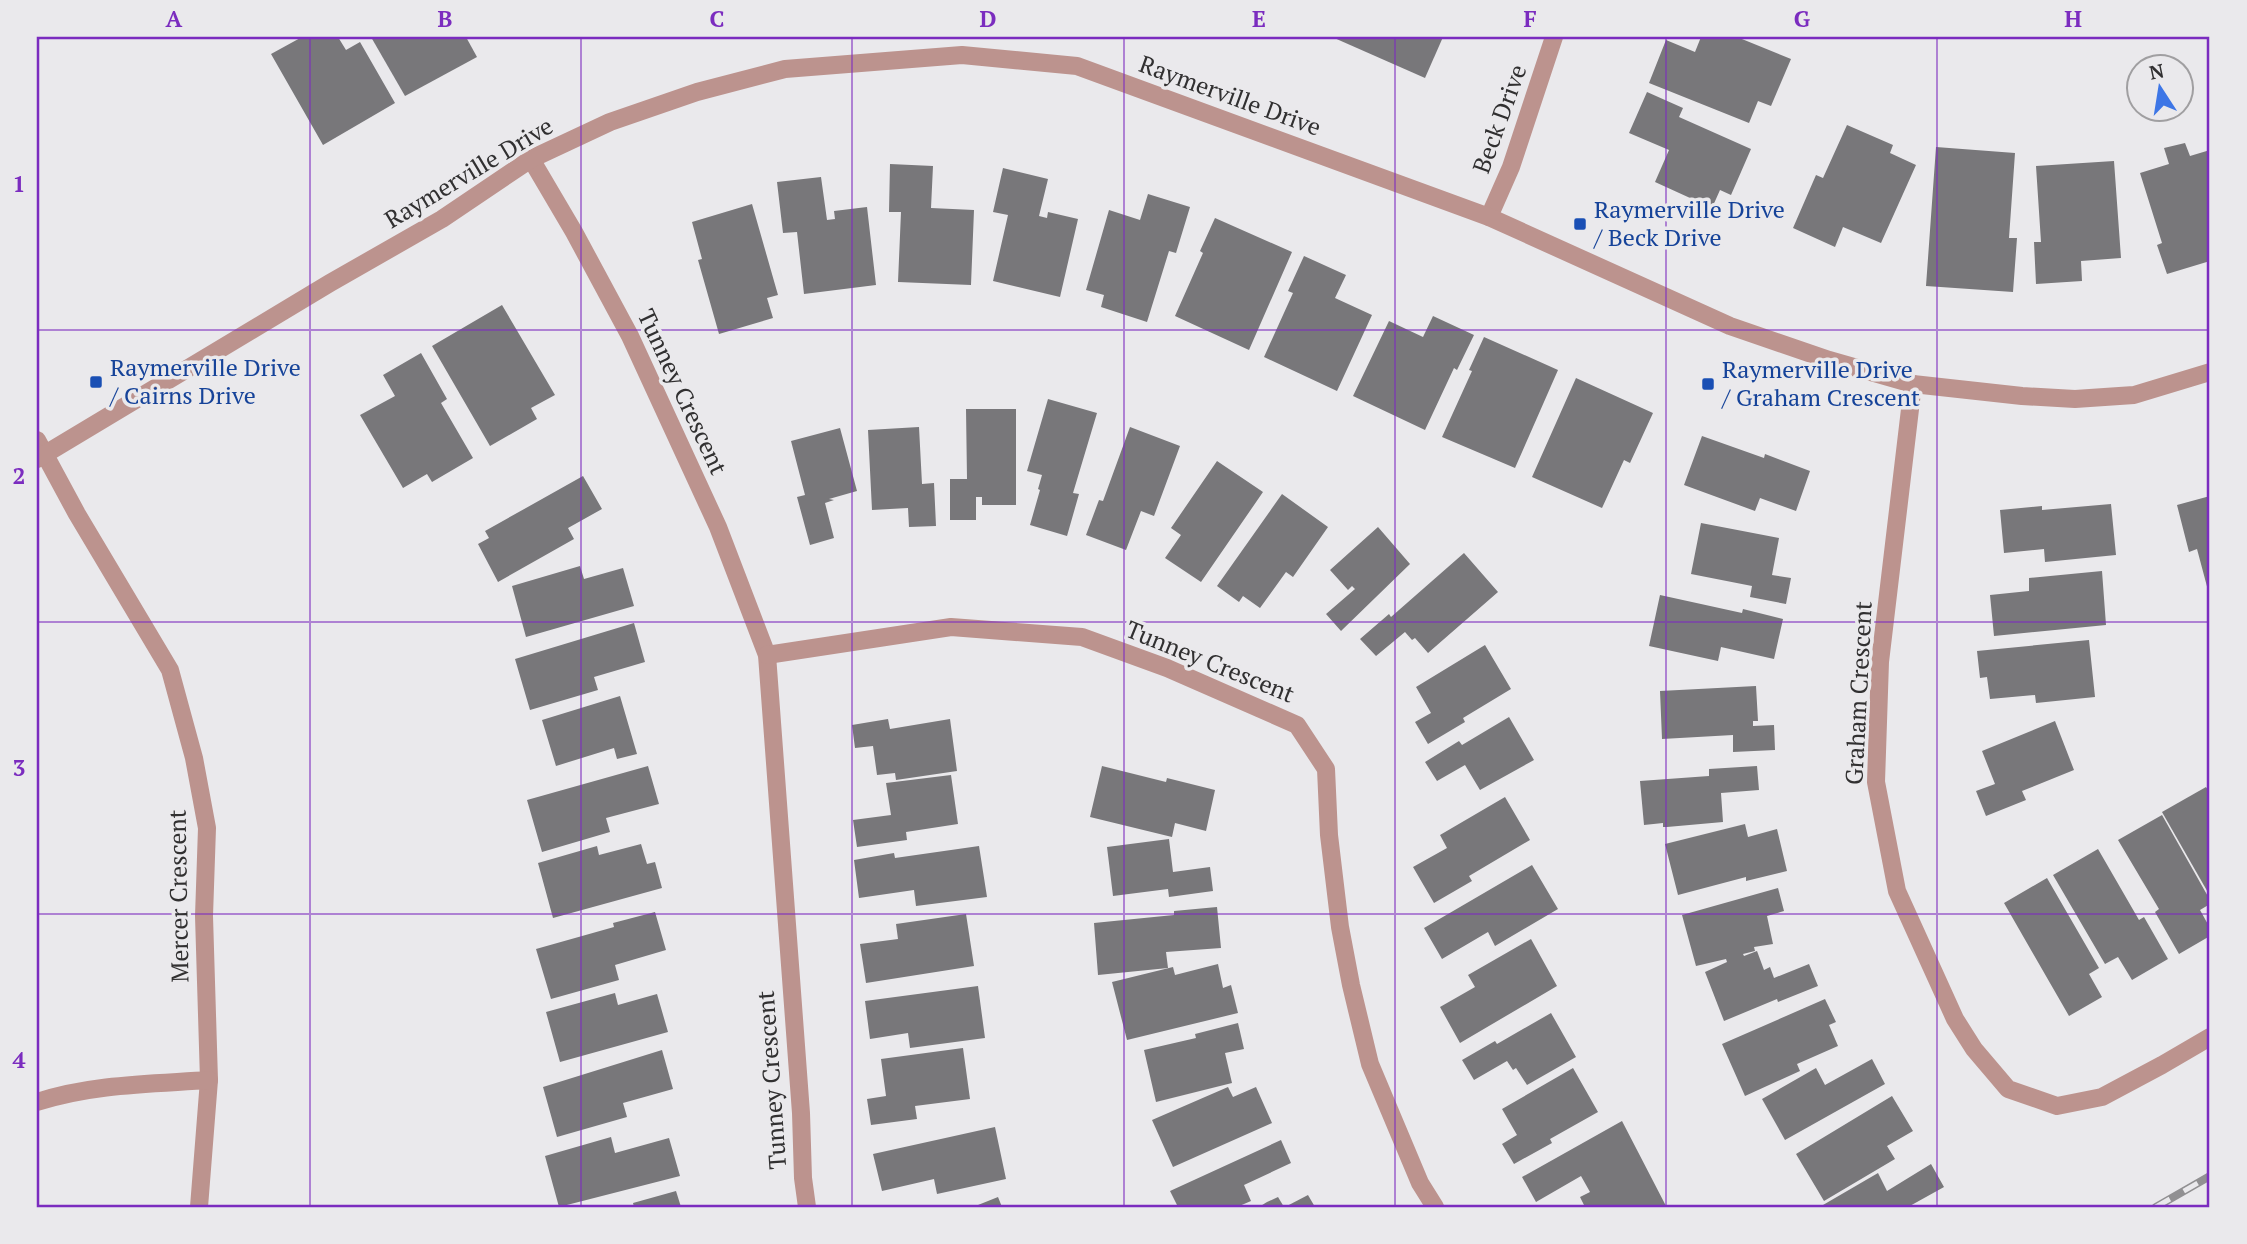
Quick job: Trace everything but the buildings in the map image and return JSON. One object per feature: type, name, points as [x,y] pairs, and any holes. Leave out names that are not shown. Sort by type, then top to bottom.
[{"type":"street","name":"Beck Drive","points":[[1489,217],[1511,167],[1554,37]]},
{"type":"street","name":"Raymerville Drive","points":[[39,451],[442,219],[531,159],[610,122],[697,92],[785,69],[962,55],[1077,66],[1489,217],[1730,326],[1829,360],[1913,384],[2075,399],[2134,395],[2210,372]]},
{"type":"street","name":"Tunney Crescent","points":[[531,159],[574,232],[636,348],[718,527],[767,656],[807,1207]]},
{"type":"street","name":"Graham Crescent","points":[[1913,384],[1880,662],[1876,782],[1897,891],[1955,1019],[1974,1049],[2008,1089],[2057,1105],[2102,1097],[2210,1037]]},
{"type":"street","name":"Mercer Crescent","points":[[39,451],[170,670],[194,758],[207,828],[204,916],[209,1080],[199,1207]]},
{"type":"street","name":"Tunney Crescent","points":[[767,656],[951,627],[1082,637],[1167,668],[1297,725],[1326,769],[1329,835],[1340,927],[1370,1064],[1420,1182],[1435,1207]]},
{"type":"street","points":[[37,1102],[111,1086],[209,1080]]},
{"type":"railway","points":[[2156,1207],[2210,1176]]},
{"type":"place","name":"Raymerville Drive / Beck Drive","points":[[1580,224]]},
{"type":"place","name":"Raymerville Drive / Cairns Drive","points":[[96,382]]},
{"type":"place","name":"Raymerville Drive / Graham Crescent","points":[[1708,384]]}]
